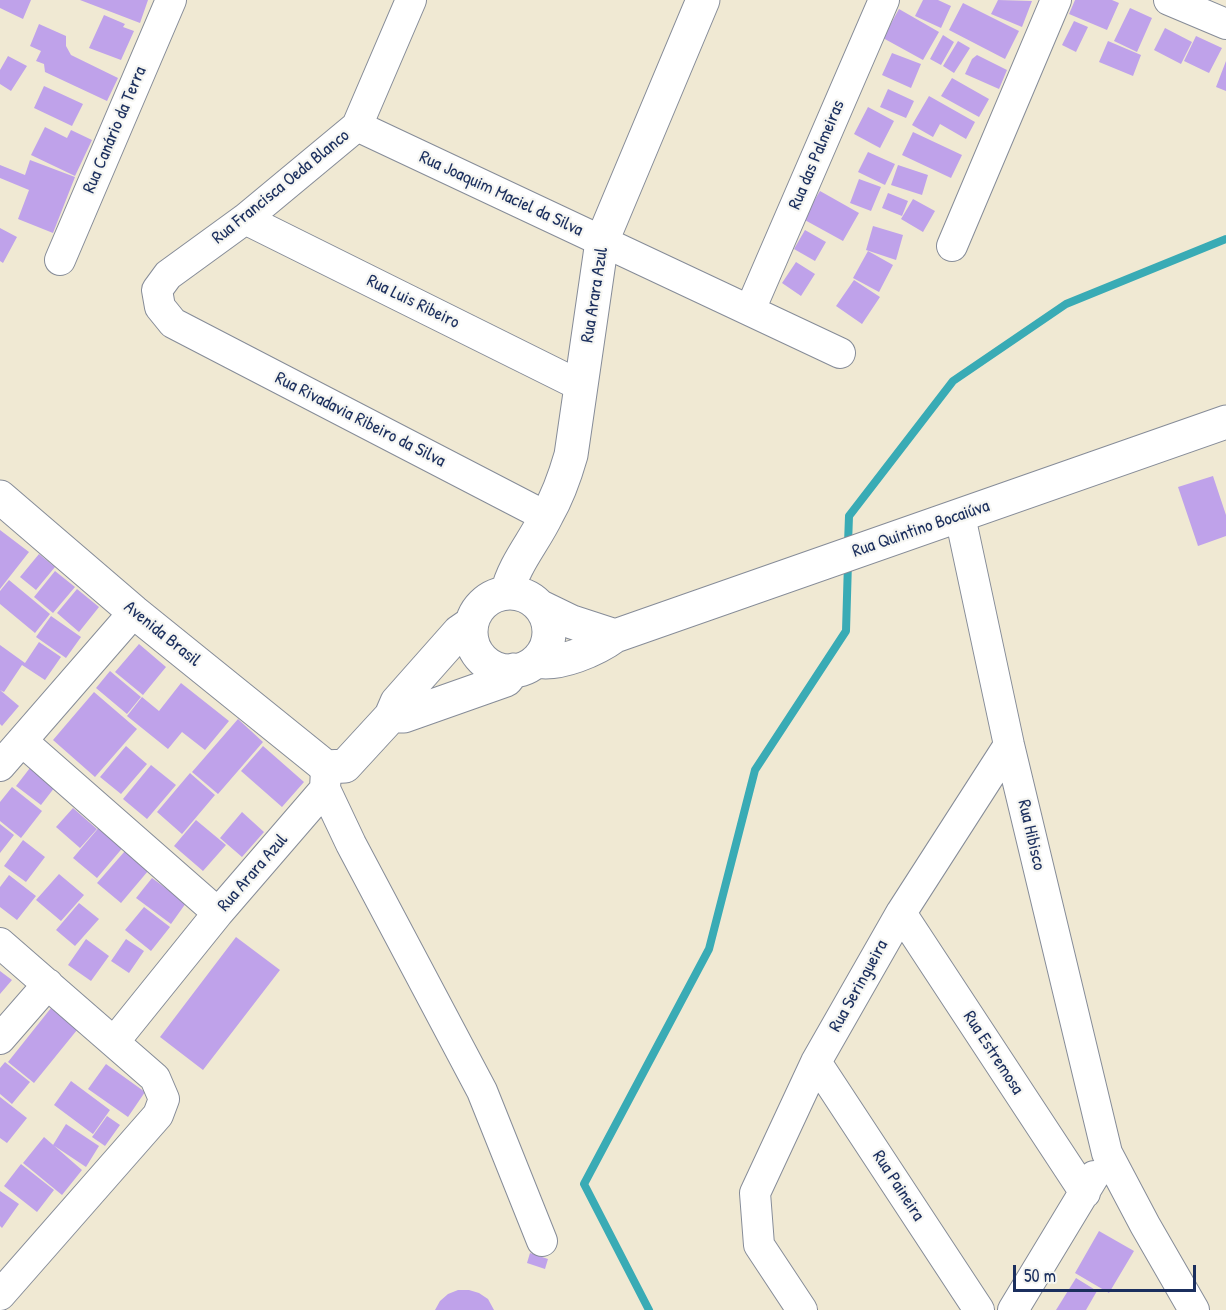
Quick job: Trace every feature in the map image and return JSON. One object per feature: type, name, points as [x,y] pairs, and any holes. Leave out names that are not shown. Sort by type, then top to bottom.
[{"type":"street","name":"Rua Canário da Terra","points":[[60,260],[171,0]]},
{"type":"street","name":"Rua Francisca Oeda Blanco","points":[[173,323],[160,308],[158,290],[162,283],[168,275],[245,219],[357,126],[411,0]]},
{"type":"street","name":"Rua Arara Azul","points":[[507,593],[510,577],[547,517],[562,484],[571,455],[602,241],[703,0]]},
{"type":"street","name":"Rua das Palmeiras","points":[[750,310],[884,0]]},
{"type":"street","points":[[952,246],[1056,0]]},
{"type":"street","points":[[1169,0],[1225,20]]},
{"type":"street","name":"Rua Joaquim Maciel da Silva","points":[[357,126],[840,353]]},
{"type":"street","name":"Rua Luis Ribeiro","points":[[245,219],[581,386]]},
{"type":"street","name":"Rua Rivadavia Ribeiro da Silva","points":[[173,323],[547,517]]},
{"type":"street","name":"Rua Quintino Bocaiúva","points":[[525,666],[548,664],[600,647],[615,636],[1226,422]]},
{"type":"street","name":"Avenida Brasil","points":[[1,500],[326,778]]},
{"type":"street","name":"Rua Hibisco","points":[[960,516],[1010,745],[1107,1153],[1194,1310]]},
{"type":"street","points":[[391,716],[404,716],[506,680],[525,666],[543,652],[548,640],[549,628],[546,616],[539,606],[530,598],[519,594],[507,593],[495,596],[477,611],[472,623],[474,647],[490,665],[502,669],[525,666]]},
{"type":"street","points":[[539,606],[572,622],[615,636]]},
{"type":"street","points":[[0,766],[134,612]]},
{"type":"street","name":"Rua Arara Azul","points":[[114,1042],[326,778],[345,766],[391,716],[397,702],[459,632],[472,623]]},
{"type":"street","points":[[22,741],[218,913]]},
{"type":"street","name":"Rua Seringueira","points":[[802,1310],[759,1245],[755,1192],[816,1062],[901,913],[1010,745]]},
{"type":"street","points":[[326,778],[351,844],[482,1091],[542,1241]]},
{"type":"street","name":"Rua Estremosa","points":[[901,913],[1085,1193]]},
{"type":"street","points":[[0,943],[155,1078],[164,1099],[158,1115],[0,1295]]},
{"type":"street","points":[[0,1039],[48,984]]},
{"type":"street","name":"Rua Paineira","points":[[816,1062],[979,1310]]},
{"type":"street","points":[[1013,1310],[1107,1153]]},
{"type":"building","points":[[0,0],[31,0],[23,19],[0,8]]},
{"type":"building","points":[[80,0],[148,0],[140,23]]},
{"type":"building","points":[[923,0],[938,0],[951,6],[941,28],[915,16]]},
{"type":"building","points":[[998,0],[1032,1],[1022,27],[991,14]]},
{"type":"building","points":[[1075,0],[1112,0],[1119,3],[1107,30],[1069,14]]},
{"type":"building","points":[[963,3],[1019,31],[1005,59],[949,30]]},
{"type":"building","points":[[1130,8],[1152,18],[1137,52],[1114,41]]},
{"type":"building","points":[[899,9],[939,32],[923,60],[883,38]]},
{"type":"building","points":[[104,15],[125,24],[123,27],[134,31],[121,60],[89,48]]},
{"type":"building","points":[[1074,21],[1088,27],[1076,52],[1062,45]]},
{"type":"building","points":[[39,24],[66,36],[66,46],[71,55],[118,78],[107,101],[45,72],[44,64],[36,61],[41,51],[30,46]]},
{"type":"building","points":[[1165,28],[1192,42],[1181,64],[1154,50]]},
{"type":"building","points":[[943,35],[954,42],[941,65],[930,59]]},
{"type":"building","points":[[1196,36],[1222,48],[1209,73],[1184,61]]},
{"type":"building","points":[[958,41],[970,48],[954,73],[943,66]]},
{"type":"building","points":[[1108,41],[1141,55],[1133,76],[1099,62]]},
{"type":"building","points":[[892,53],[921,64],[911,88],[882,75]]},
{"type":"building","points":[[977,55],[1007,70],[999,89],[965,74],[972,59]]},
{"type":"building","points":[[8,56],[27,66],[11,91],[0,84],[0,70]]},
{"type":"building","points":[[1226,61],[1226,91],[1216,87]]},
{"type":"building","points":[[952,78],[989,99],[979,117],[941,96]]},
{"type":"building","points":[[44,86],[83,104],[72,126],[34,108]]},
{"type":"building","points":[[888,89],[914,101],[906,118],[880,107]]},
{"type":"building","points":[[929,96],[975,122],[966,139],[940,124],[933,137],[912,125]]},
{"type":"building","points":[[868,107],[894,121],[880,148],[854,134]]},
{"type":"building","points":[[45,127],[67,138],[71,130],[92,140],[75,176],[31,155]]},
{"type":"building","points":[[913,132],[962,155],[951,178],[902,155]]},
{"type":"building","points":[[868,152],[895,164],[885,185],[858,172]]},
{"type":"building","points":[[30,160],[75,177],[53,233],[18,219],[29,190],[0,178],[0,165],[25,175]]},
{"type":"building","points":[[898,165],[928,175],[922,195],[891,185]]},
{"type":"building","points":[[859,179],[881,187],[871,211],[850,203]]},
{"type":"building","points":[[820,191],[859,213],[843,241],[803,219]]},
{"type":"building","points":[[888,193],[908,201],[902,216],[882,208]]},
{"type":"building","points":[[913,199],[935,211],[923,232],[901,219]]},
{"type":"building","points":[[873,226],[903,235],[896,260],[866,250]]},
{"type":"building","points":[[0,228],[17,237],[3,263],[0,261]]},
{"type":"building","points":[[805,230],[826,242],[815,261],[794,249]]},
{"type":"building","points":[[868,251],[893,265],[879,292],[853,278]]},
{"type":"building","points":[[796,262],[815,274],[801,296],[782,283]]},
{"type":"building","points":[[854,280],[880,297],[862,324],[836,306]]},
{"type":"building","points":[[1213,476],[1226,515],[1226,536],[1198,546],[1178,487]]},
{"type":"building","points":[[0,530],[29,552],[0,589]]},
{"type":"building","points":[[39,554],[55,567],[36,590],[20,577]]},
{"type":"building","points":[[55,571],[75,587],[53,613],[34,597]]},
{"type":"building","points":[[9,580],[50,614],[35,633],[0,604],[0,591]]},
{"type":"building","points":[[77,589],[99,607],[79,632],[57,613]]},
{"type":"building","points":[[51,616],[81,637],[66,658],[36,637]]},
{"type":"building","points":[[39,642],[61,657],[45,680],[22,665],[4,692],[0,690],[0,645],[25,663]]},
{"type":"building","points":[[139,644],[166,667],[143,695],[115,672]]},
{"type":"building","points":[[110,671],[141,697],[127,714],[96,688]]},
{"type":"building","points":[[181,683],[229,721],[205,750],[182,732],[168,749],[127,716],[142,697],[159,711]]},
{"type":"building","points":[[0,690],[19,706],[2,726],[0,724]]},
{"type":"building","points":[[94,692],[137,729],[95,777],[53,740]]},
{"type":"building","points":[[238,719],[263,742],[218,794],[192,772]]},
{"type":"building","points":[[126,746],[147,764],[121,794],[100,777]]},
{"type":"building","points":[[263,746],[304,782],[282,807],[241,771]]},
{"type":"building","points":[[33,764],[58,783],[41,805],[16,786]]},
{"type":"building","points":[[151,765],[176,785],[147,819],[123,799]]},
{"type":"building","points":[[190,773],[215,795],[182,834],[157,812]]},
{"type":"building","points":[[12,787],[42,811],[21,838],[0,821],[0,802]]},
{"type":"building","points":[[73,808],[97,829],[80,848],[56,827]]},
{"type":"building","points":[[242,812],[264,832],[242,857],[220,838]]},
{"type":"building","points":[[196,820],[226,845],[203,871],[174,846]]},
{"type":"building","points":[[0,824],[14,835],[0,853]]},
{"type":"building","points":[[101,825],[125,845],[97,878],[73,858]]},
{"type":"building","points":[[23,840],[45,857],[26,882],[4,866]]},
{"type":"building","points":[[125,851],[148,871],[121,903],[97,883]]},
{"type":"building","points":[[59,874],[84,895],[61,921],[36,900]]},
{"type":"building","points":[[9,875],[36,896],[17,920],[0,907],[0,887]]},
{"type":"building","points":[[152,878],[186,903],[171,924],[136,898]]},
{"type":"building","points":[[79,903],[99,919],[75,946],[56,930]]},
{"type":"building","points":[[144,907],[170,927],[151,951],[125,930]]},
{"type":"building","points":[[236,937],[280,970],[203,1070],[160,1037]]},
{"type":"building","points":[[86,939],[109,956],[91,981],[68,965]]},
{"type":"building","points":[[126,939],[144,951],[129,973],[111,961]]},
{"type":"building","points":[[0,971],[12,980],[0,994]]},
{"type":"building","points":[[51,1008],[77,1030],[34,1083],[8,1062]]},
{"type":"building","points":[[5,1062],[30,1082],[12,1104],[0,1094],[0,1068]]},
{"type":"building","points":[[106,1064],[145,1092],[128,1117],[88,1089]]},
{"type":"building","points":[[71,1081],[110,1110],[93,1134],[54,1105]]},
{"type":"building","points":[[0,1097],[27,1118],[7,1143],[0,1138]]},
{"type":"building","points":[[107,1116],[120,1125],[105,1146],[92,1137]]},
{"type":"building","points":[[66,1124],[99,1146],[86,1167],[53,1145]]},
{"type":"building","points":[[44,1137],[82,1170],[62,1195],[23,1163]]},
{"type":"building","points":[[21,1164],[54,1190],[37,1212],[4,1186]]},
{"type":"building","points":[[0,1191],[19,1204],[2,1228],[0,1226]]},
{"type":"building","points":[[1099,1231],[1134,1251],[1109,1293],[1075,1273]]},
{"type":"building","points":[[530,1253],[548,1259],[545,1269],[527,1263]]},
{"type":"building","points":[[1076,1278],[1097,1291],[1086,1310],[1056,1310]]},
{"type":"building","points":[[458,1290],[479,1293],[488,1299],[494,1310],[435,1310],[448,1294]]},
{"type":"waterway","points":[[848,544],[849,516],[953,381],[1066,304],[1226,239]]},
{"type":"waterway","points":[[649,1310],[584,1184],[709,949],[755,770],[846,631],[848,562]]}]
